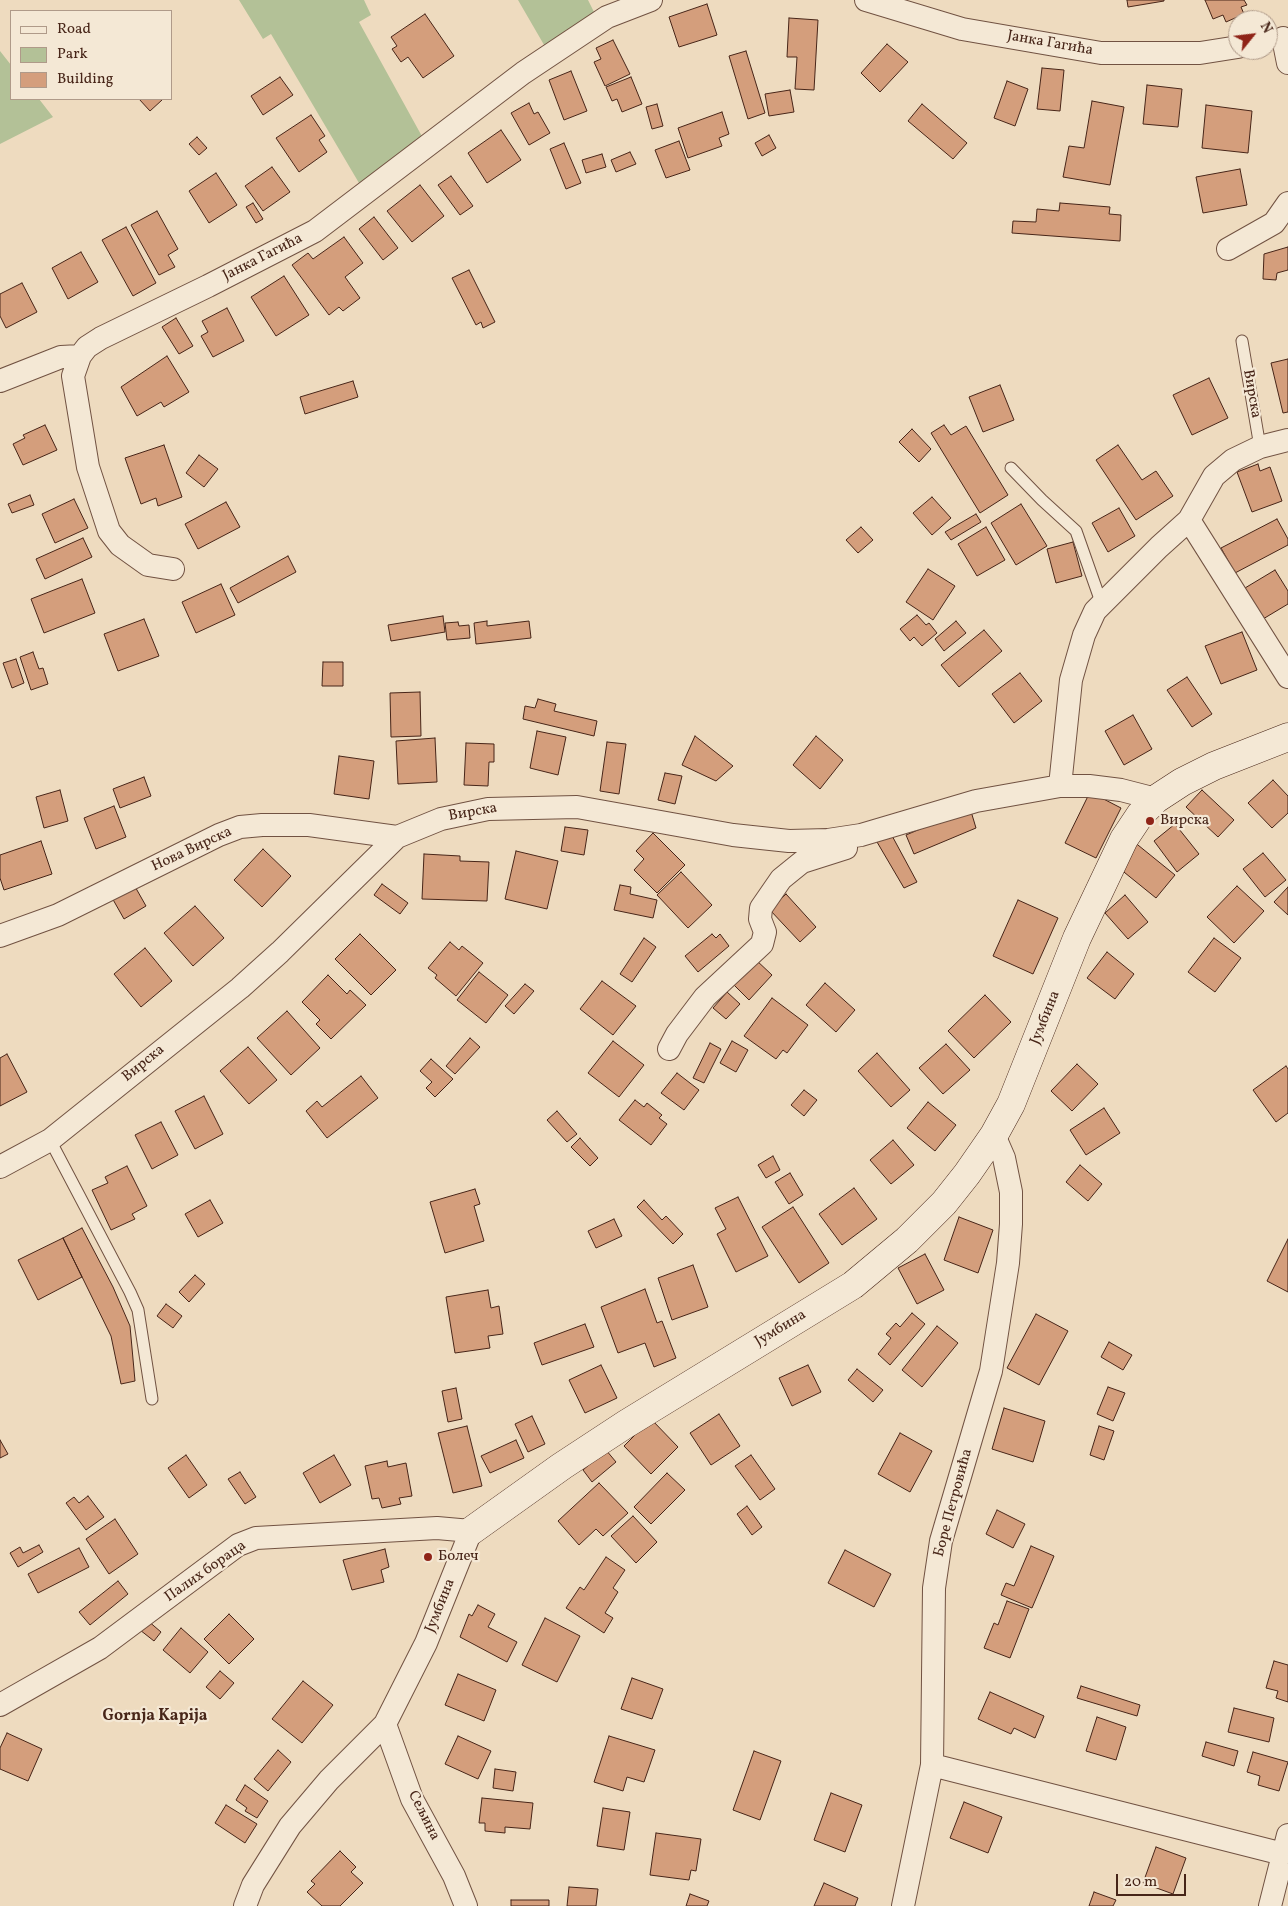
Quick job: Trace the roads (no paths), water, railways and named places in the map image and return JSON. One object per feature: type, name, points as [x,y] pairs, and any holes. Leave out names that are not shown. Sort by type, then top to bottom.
[{"type":"street","name":"Јанка Гагића","points":[[80,356],[88,346],[101,338],[315,231],[548,56],[607,17],[651,0]]},
{"type":"street","name":"Јанка Гагића","points":[[866,0],[894,4],[962,29],[1101,53],[1200,54],[1228,49]]},
{"type":"street","points":[[1280,39],[1288,63]]},
{"type":"street","points":[[1228,249],[1274,223],[1288,203]]},
{"type":"street","points":[[0,381],[61,357],[80,356],[73,376],[88,466],[109,531],[120,545],[148,565],[172,569]]},
{"type":"street","points":[[1060,786],[1071,680],[1084,635],[1095,611],[1101,602],[1189,520],[1214,476],[1233,460],[1260,447],[1288,440]]},
{"type":"street","points":[[1189,520],[1288,677]]},
{"type":"street","name":"Јумбина","points":[[245,1906],[253,1885],[290,1826],[329,1780],[385,1724],[426,1643],[471,1531],[626,1424],[853,1285],[907,1240],[944,1203],[994,1135],[1011,1104],[1077,938],[1124,838],[1140,815],[1156,799],[1182,782],[1214,766],[1288,737]]},
{"type":"street","name":"Вирска","points":[[0,1167],[50,1140],[240,988],[280,952],[397,837],[441,819],[488,809],[577,807],[733,835],[790,841],[828,840],[861,834],[976,801],[1060,786],[1089,786],[1121,790],[1156,799]]},
{"type":"street","name":"Нова Вирска","points":[[0,936],[58,915],[219,835],[240,828],[262,825],[309,825],[397,837]]},
{"type":"street","points":[[670,1049],[677,1034],[705,997],[762,944],[765,932],[760,918],[761,908],[782,879],[802,862],[856,843],[861,834]]},
{"type":"street","name":"Боре Петровића","points":[[903,1906],[932,1765],[934,1588],[941,1541],[991,1371],[1008,1263],[1011,1224],[1010,1192],[1004,1158],[994,1135]]},
{"type":"street","name":"Палих бораца","points":[[0,1705],[100,1648],[238,1545],[256,1538],[437,1528],[471,1531]]},
{"type":"street","name":"Сељина","points":[[385,1724],[412,1799],[454,1876],[466,1906]]},
{"type":"street","points":[[932,1765],[1286,1844],[1270,1906]]},
{"type":"lane","name":"Вирска","points":[[1242,341],[1260,447]]},
{"type":"lane","points":[[1011,468],[1076,531],[1101,602]]},
{"type":"lane","points":[[50,1140],[138,1310],[152,1399]]},
{"type":"place","name":"Вирска","points":[[1150,821]]},
{"type":"place","name":"Болеч","points":[[428,1557]]},
{"type":"district","name":"Gornja Kapija","points":[[155,1717]]}]
